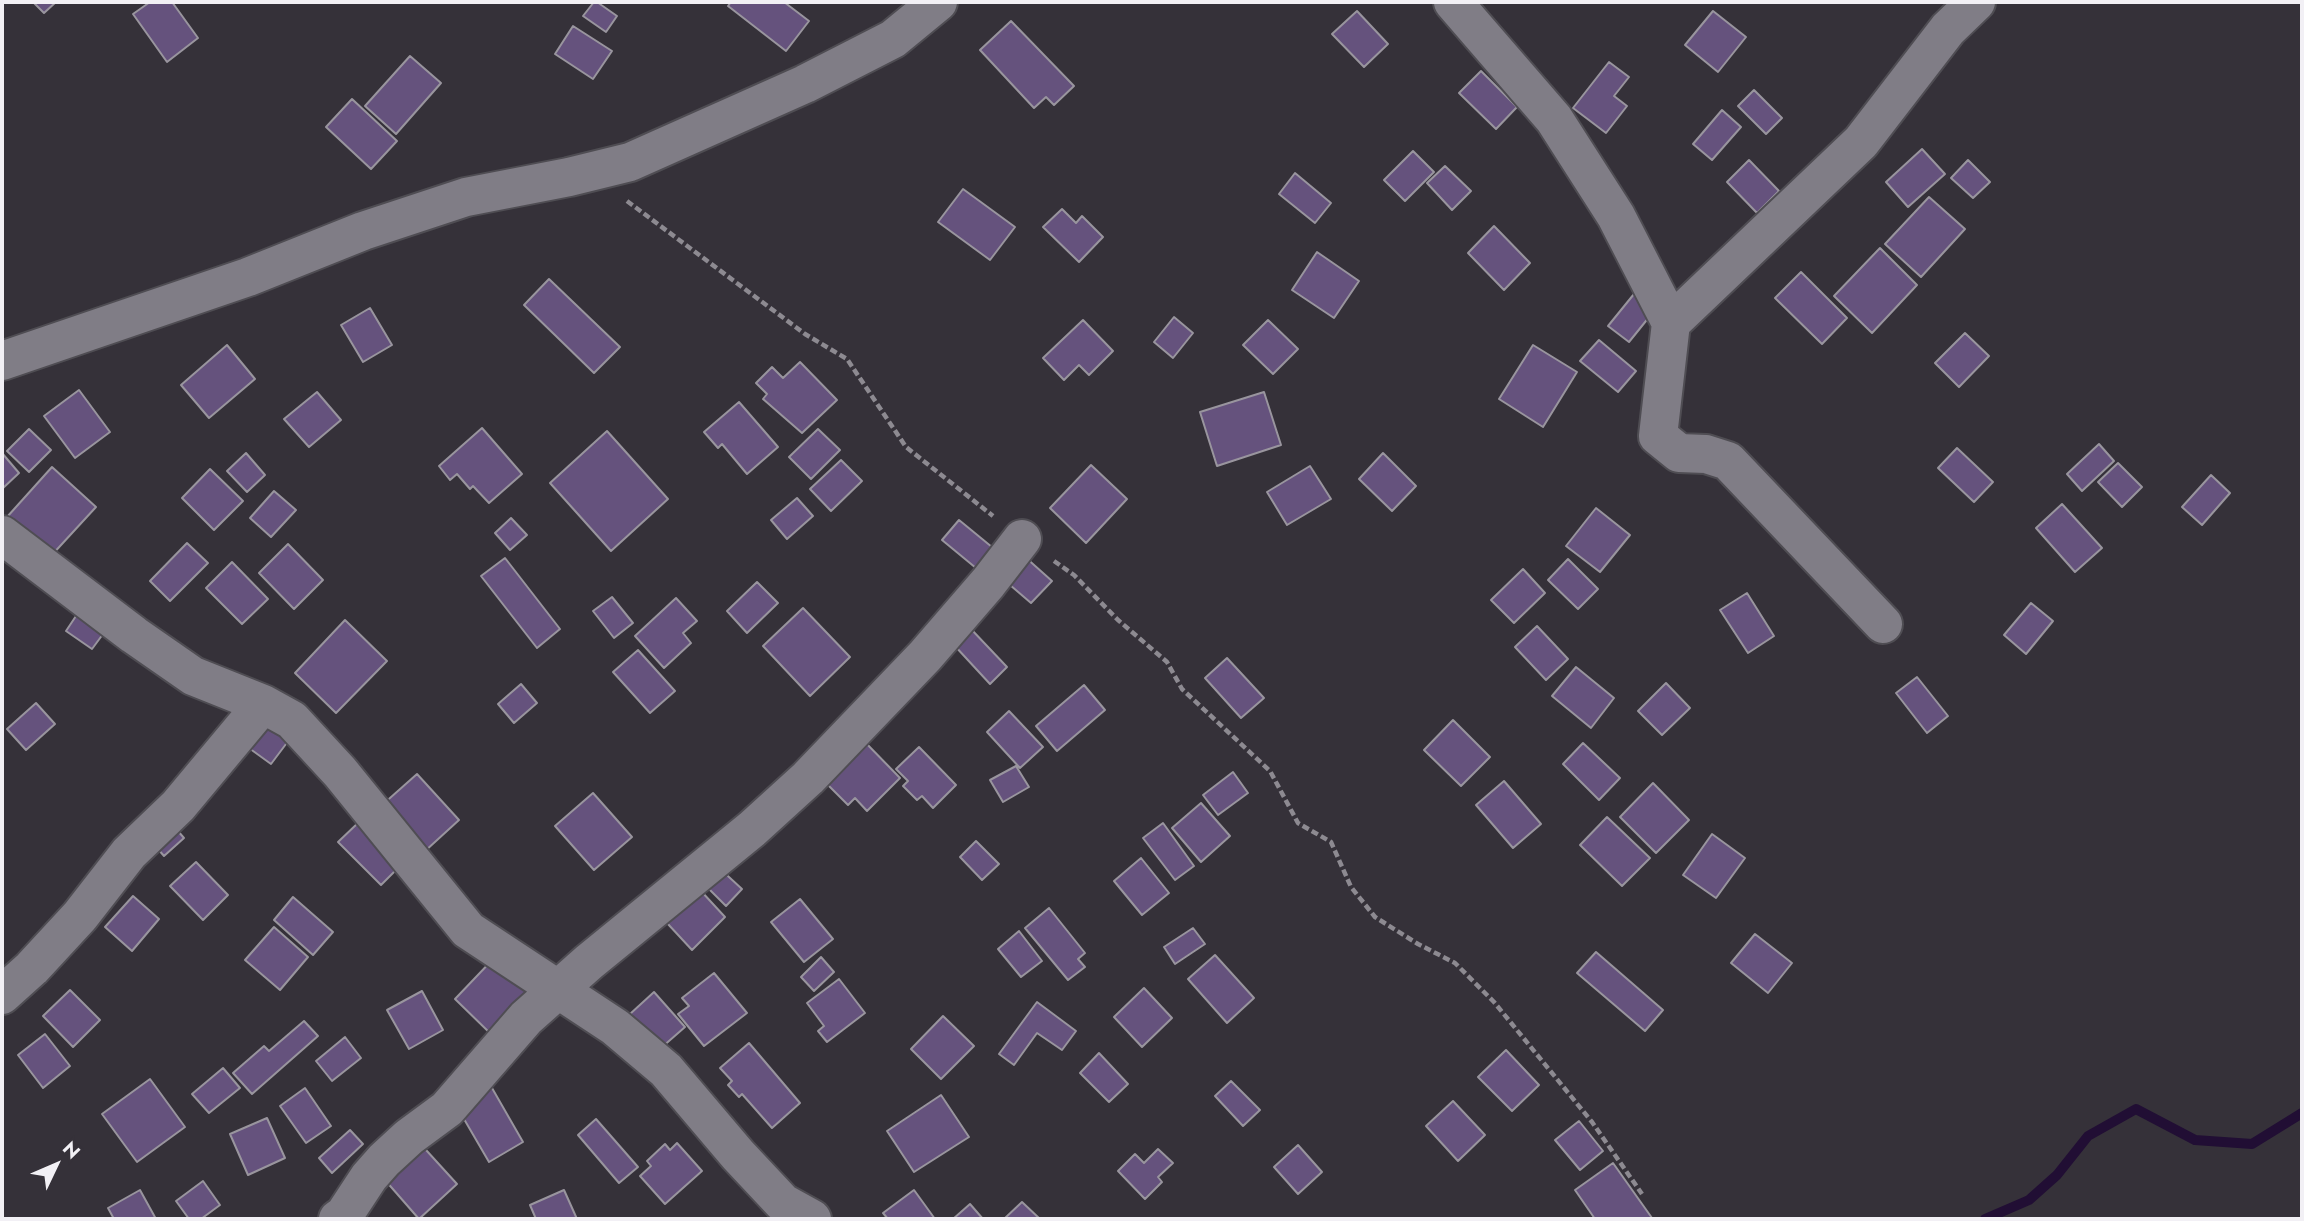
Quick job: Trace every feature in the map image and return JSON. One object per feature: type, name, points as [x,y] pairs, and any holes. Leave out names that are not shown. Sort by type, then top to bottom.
[{"type":"street","points":[[2,361],[248,277],[363,231],[466,197],[629,162],[805,84],[894,39],[938,2]]},
{"type":"street","points":[[1453,2],[1554,119],[1616,216],[1671,323],[1658,436],[1679,453],[1706,454],[1728,461],[1883,624]]},
{"type":"street","points":[[1671,323],[1861,142],[1948,29],[1976,2]]},
{"type":"street","points":[[2,535],[192,676],[263,704],[292,720],[468,930],[615,1027],[666,1070],[783,1203],[812,1219]]},
{"type":"street","points":[[338,1219],[344,1215],[369,1177],[384,1160],[447,1108],[526,1018],[752,829],[808,778],[925,656],[1022,539]]},
{"type":"street","points":[[2,995],[32,968],[80,916],[129,853],[178,806],[263,704]]},
{"type":"path","points":[[626,201],[805,334],[847,359],[906,447],[1022,539],[1074,575],[1118,620],[1167,662],[1182,690],[1270,771],[1297,823],[1331,842],[1352,887],[1375,917],[1455,963],[1494,1002],[1591,1122],[1642,1194]]},
{"type":"building","points":[[33,2],[56,2],[44,13]]},
{"type":"building","points":[[150,2],[172,2],[198,38],[167,62],[133,14]]},
{"type":"building","points":[[594,2],[617,16],[606,32],[583,16]]},
{"type":"building","points":[[731,2],[784,2],[809,21],[786,51],[728,6]]},
{"type":"building","points":[[1357,11],[1388,44],[1364,67],[1332,34]]},
{"type":"building","points":[[1713,11],[1746,37],[1718,72],[1685,45]]},
{"type":"building","points":[[1011,21],[1074,86],[1054,105],[1046,97],[1034,108],[980,50]]},
{"type":"building","points":[[573,26],[612,51],[593,79],[555,54]]},
{"type":"building","points":[[410,56],[441,83],[396,134],[365,106]]},
{"type":"building","points":[[1609,62],[1629,77],[1614,96],[1627,106],[1606,133],[1573,108]]},
{"type":"building","points":[[1481,71],[1517,107],[1496,129],[1459,93]]},
{"type":"building","points":[[1754,90],[1782,118],[1766,134],[1738,106]]},
{"type":"building","points":[[352,99],[397,141],[371,169],[326,127]]},
{"type":"building","points":[[1722,110],[1741,127],[1712,160],[1693,144]]},
{"type":"building","points":[[1922,149],[1945,174],[1908,207],[1886,182]]},
{"type":"building","points":[[1413,151],[1434,172],[1405,201],[1384,180]]},
{"type":"building","points":[[1749,160],[1779,191],[1757,213],[1727,182]]},
{"type":"building","points":[[1968,160],[1990,182],[1973,198],[1951,178]]},
{"type":"building","points":[[1445,166],[1471,191],[1452,210],[1427,183]]},
{"type":"building","points":[[1295,173],[1331,203],[1315,223],[1279,194]]},
{"type":"building","points":[[963,189],[1015,227],[990,260],[938,222]]},
{"type":"building","points":[[1929,197],[1965,229],[1921,277],[1885,244]]},
{"type":"building","points":[[1062,209],[1076,223],[1082,216],[1103,237],[1079,262],[1043,227]]},
{"type":"building","points":[[1494,226],[1530,263],[1504,290],[1468,253]]},
{"type":"building","points":[[1880,248],[1917,285],[1872,333],[1834,296]]},
{"type":"building","points":[[1317,252],[1359,281],[1334,318],[1292,290]]},
{"type":"building","points":[[1801,272],[1847,318],[1822,344],[1775,298]]},
{"type":"building","points":[[549,279],[620,347],[594,373],[524,305]]},
{"type":"building","points":[[1634,294],[1654,311],[1629,342],[1608,326]]},
{"type":"building","points":[[370,308],[392,345],[363,362],[341,325]]},
{"type":"building","points":[[1174,317],[1193,333],[1173,358],[1154,342]]},
{"type":"building","points":[[1083,320],[1113,351],[1089,375],[1079,365],[1064,380],[1043,358]]},
{"type":"building","points":[[1268,320],[1298,349],[1273,374],[1243,345]]},
{"type":"building","points":[[1965,333],[1989,356],[1959,387],[1935,363]]},
{"type":"building","points":[[1599,340],[1636,371],[1618,392],[1580,361]]},
{"type":"building","points":[[227,345],[255,379],[209,418],[181,385]]},
{"type":"building","points":[[1533,345],[1577,372],[1543,427],[1499,399]]},
{"type":"building","points":[[800,362],[837,400],[802,433],[763,399],[767,394],[756,383],[772,367],[783,378]]},
{"type":"building","points":[[79,390],[110,432],[75,458],[44,416]]},
{"type":"building","points":[[317,392],[341,420],[309,447],[284,419]]},
{"type":"building","points":[[1264,392],[1281,445],[1217,466],[1200,412]]},
{"type":"building","points":[[739,402],[778,447],[747,474],[722,444],[718,448],[704,432]]},
{"type":"building","points":[[482,428],[522,474],[489,503],[473,486],[470,489],[457,474],[450,480],[439,466]]},
{"type":"building","points":[[29,429],[51,450],[29,472],[7,451]]},
{"type":"building","points":[[818,429],[840,450],[811,479],[789,457]]},
{"type":"building","points":[[607,431],[668,499],[611,551],[550,483]]},
{"type":"building","points":[[2099,444],[2114,461],[2082,491],[2067,474]]},
{"type":"building","points":[[1957,448],[1993,482],[1974,502],[1938,468]]},
{"type":"building","points":[[2,453],[19,473],[2,489]]},
{"type":"building","points":[[246,453],[265,475],[247,492],[227,471]]},
{"type":"building","points":[[1383,453],[1416,486],[1392,511],[1359,479]]},
{"type":"building","points":[[841,460],[862,481],[831,511],[810,489]]},
{"type":"building","points":[[2118,463],[2142,487],[2122,507],[2098,482]]},
{"type":"building","points":[[1091,465],[1127,499],[1086,543],[1050,508]]},
{"type":"building","points":[[1310,466],[1331,499],[1287,525],[1267,492]]},
{"type":"building","points":[[52,467],[96,507],[50,557],[7,517]]},
{"type":"building","points":[[210,469],[243,501],[214,530],[182,498]]},
{"type":"building","points":[[2211,475],[2230,493],[2202,525],[2182,507]]},
{"type":"building","points":[[274,491],[296,510],[271,537],[250,518]]},
{"type":"building","points":[[797,498],[813,516],[787,539],[771,520]]},
{"type":"building","points":[[2062,504],[2102,548],[2075,572],[2036,528]]},
{"type":"building","points":[[1596,508],[1630,535],[1600,572],[1566,546]]},
{"type":"building","points":[[511,518],[527,535],[510,550],[495,533]]},
{"type":"building","points":[[959,520],[998,552],[982,573],[942,540]]},
{"type":"building","points":[[187,543],[208,563],[170,601],[150,581]]},
{"type":"building","points":[[288,544],[323,580],[294,609],[259,573]]},
{"type":"building","points":[[1024,556],[1052,581],[1031,603],[1003,579]]},
{"type":"building","points":[[505,558],[560,629],[537,648],[481,576]]},
{"type":"building","points":[[1568,559],[1598,589],[1578,609],[1548,580]]},
{"type":"building","points":[[232,562],[268,599],[242,624],[206,588]]},
{"type":"building","points":[[1523,569],[1545,593],[1514,623],[1491,600]]},
{"type":"building","points":[[757,582],[778,603],[747,633],[727,611]]},
{"type":"building","points":[[1747,593],[1774,636],[1748,653],[1720,610]]},
{"type":"building","points":[[612,597],[633,623],[614,638],[593,611]]},
{"type":"building","points":[[676,598],[697,621],[683,633],[691,643],[664,668],[635,636]]},
{"type":"building","points":[[2031,603],[2053,621],[2026,654],[2004,635]]},
{"type":"building","points":[[803,608],[850,657],[810,696],[763,646]]},
{"type":"building","points":[[80,610],[106,630],[92,649],[66,631]]},
{"type":"building","points":[[345,620],[387,661],[336,713],[295,673]]},
{"type":"building","points":[[1537,626],[1568,659],[1546,680],[1515,647]]},
{"type":"building","points":[[971,629],[1007,667],[990,684],[954,645]]},
{"type":"building","points":[[638,650],[675,691],[650,713],[613,672]]},
{"type":"building","points":[[1227,658],[1264,698],[1241,718],[1205,678]]},
{"type":"building","points":[[1576,667],[1614,698],[1591,728],[1552,696]]},
{"type":"building","points":[[1917,677],[1948,716],[1927,733],[1896,693]]},
{"type":"building","points":[[1666,683],[1690,708],[1662,735],[1638,711]]},
{"type":"building","points":[[521,684],[537,703],[514,723],[498,704]]},
{"type":"building","points":[[1084,685],[1105,710],[1057,751],[1036,726]]},
{"type":"building","points":[[36,703],[55,724],[26,750],[7,729]]},
{"type":"building","points":[[1009,711],[1043,747],[1020,768],[987,732]]},
{"type":"building","points":[[260,718],[289,740],[271,764],[242,743]]},
{"type":"building","points":[[1453,720],[1490,757],[1461,786],[1424,750]]},
{"type":"building","points":[[862,739],[900,778],[867,811],[855,798],[848,805],[826,783]]},
{"type":"building","points":[[1583,743],[1620,778],[1599,800],[1563,764]]},
{"type":"building","points":[[919,747],[956,785],[933,808],[922,796],[917,800],[903,786],[908,781],[896,769]]},
{"type":"building","points":[[1016,766],[1029,787],[1003,802],[990,780]]},
{"type":"building","points":[[1233,772],[1248,793],[1218,815],[1203,795]]},
{"type":"building","points":[[417,774],[459,820],[424,852],[381,806]]},
{"type":"building","points":[[1504,781],[1541,824],[1513,848],[1476,805]]},
{"type":"building","points":[[1653,783],[1689,820],[1656,853],[1620,817]]},
{"type":"building","points":[[593,793],[632,837],[594,870],[555,826]]},
{"type":"building","points":[[1201,803],[1230,836],[1201,862],[1172,828]]},
{"type":"building","points":[[1607,817],[1650,858],[1622,886],[1580,845]]},
{"type":"building","points":[[359,822],[400,866],[381,885],[338,842]]},
{"type":"building","points":[[171,823],[184,838],[164,856],[151,841]]},
{"type":"building","points":[[1163,823],[1194,866],[1175,880],[1143,838]]},
{"type":"building","points":[[1712,834],[1745,858],[1716,898],[1683,875]]},
{"type":"building","points":[[976,841],[999,864],[982,880],[960,857]]},
{"type":"building","points":[[1141,858],[1169,893],[1142,915],[1114,881]]},
{"type":"building","points":[[196,862],[228,895],[203,920],[170,886]]},
{"type":"building","points":[[717,866],[742,889],[726,906],[702,882]]},
{"type":"building","points":[[701,891],[725,917],[692,950],[667,923]]},
{"type":"building","points":[[133,896],[159,919],[132,951],[105,927]]},
{"type":"building","points":[[293,897],[333,932],[313,955],[274,920]]},
{"type":"building","points":[[800,899],[833,939],[804,962],[771,922]]},
{"type":"building","points":[[1049,908],[1085,953],[1078,959],[1085,967],[1068,980],[1025,928]]},
{"type":"building","points":[[274,927],[308,957],[280,990],[245,960]]},
{"type":"building","points":[[1193,928],[1205,944],[1175,964],[1164,947]]},
{"type":"building","points":[[1019,931],[1042,961],[1021,977],[998,949]]},
{"type":"building","points":[[1755,934],[1792,963],[1768,993],[1731,963]]},
{"type":"building","points":[[1596,952],[1663,1010],[1645,1031],[1577,973]]},
{"type":"building","points":[[1215,955],[1254,998],[1227,1023],[1188,979]]},
{"type":"building","points":[[496,956],[536,994],[494,1037],[455,999]]},
{"type":"building","points":[[821,957],[834,972],[814,991],[801,977]]},
{"type":"building","points":[[714,973],[747,1013],[704,1046],[678,1014],[689,1006],[682,998]]},
{"type":"building","points":[[839,979],[865,1013],[827,1042],[818,1031],[824,1026],[807,1003]]},
{"type":"building","points":[[1144,988],[1172,1018],[1142,1047],[1114,1017]]},
{"type":"building","points":[[70,990],[100,1020],[73,1047],[43,1016]]},
{"type":"building","points":[[422,991],[443,1030],[409,1049],[387,1010]]},
{"type":"building","points":[[654,992],[685,1027],[661,1048],[630,1014]]},
{"type":"building","points":[[1037,1002],[1076,1031],[1062,1050],[1037,1033],[1014,1065],[999,1054]]},
{"type":"building","points":[[943,1016],[974,1046],[941,1079],[911,1049]]},
{"type":"building","points":[[304,1021],[318,1036],[252,1094],[233,1073],[264,1046],[269,1051]]},
{"type":"building","points":[[45,1034],[70,1066],[43,1088],[18,1055]]},
{"type":"building","points":[[345,1037],[361,1058],[332,1081],[316,1061]]},
{"type":"building","points":[[749,1043],[800,1103],[772,1128],[742,1094],[739,1097],[728,1085],[732,1081],[720,1068]]},
{"type":"building","points":[[1506,1050],[1539,1085],[1512,1111],[1478,1077]]},
{"type":"building","points":[[1099,1053],[1128,1084],[1109,1102],[1080,1073]]},
{"type":"building","points":[[223,1068],[240,1088],[209,1113],[192,1094]]},
{"type":"building","points":[[150,1079],[185,1127],[137,1162],[102,1114]]},
{"type":"building","points":[[1231,1081],[1260,1110],[1243,1126],[1215,1096]]},
{"type":"building","points":[[305,1088],[331,1126],[306,1143],[280,1106]]},
{"type":"building","points":[[492,1088],[523,1142],[489,1162],[457,1107]]},
{"type":"building","points":[[941,1095],[969,1137],[914,1172],[887,1131]]},
{"type":"building","points":[[1453,1101],[1485,1135],[1458,1161],[1426,1126]]},
{"type":"building","points":[[267,1118],[285,1158],[248,1175],[230,1134]]},
{"type":"building","points":[[596,1119],[638,1167],[619,1183],[578,1135]]},
{"type":"building","points":[[1579,1121],[1603,1151],[1580,1170],[1555,1140]]},
{"type":"building","points":[[350,1130],[363,1144],[332,1173],[319,1158]]},
{"type":"building","points":[[416,1139],[457,1184],[419,1219],[378,1172]]},
{"type":"building","points":[[677,1143],[702,1171],[665,1204],[640,1176],[651,1166],[647,1161],[665,1144],[670,1150]]},
{"type":"building","points":[[1298,1145],[1322,1172],[1298,1194],[1274,1167]]},
{"type":"building","points":[[1158,1149],[1173,1163],[1158,1177],[1162,1182],[1145,1199],[1118,1171],[1135,1154],[1144,1163]]},
{"type":"building","points":[[1613,1163],[1651,1219],[1595,1219],[1575,1190]]},
{"type":"building","points":[[203,1181],[220,1205],[201,1219],[189,1219],[176,1201]]},
{"type":"building","points":[[140,1190],[156,1219],[114,1219],[108,1208]]},
{"type":"building","points":[[564,1190],[577,1219],[536,1219],[530,1205]]},
{"type":"building","points":[[914,1190],[935,1219],[888,1219],[883,1213]]},
{"type":"building","points":[[1022,1202],[1040,1219],[1004,1219]]},
{"type":"building","points":[[970,1204],[983,1219],[953,1219]]},
{"type":"waterway","points":[[1985,1219],[2029,1200],[2057,1175],[2088,1136],[2136,1109],[2195,1140],[2252,1144],[2302,1113]]}]
